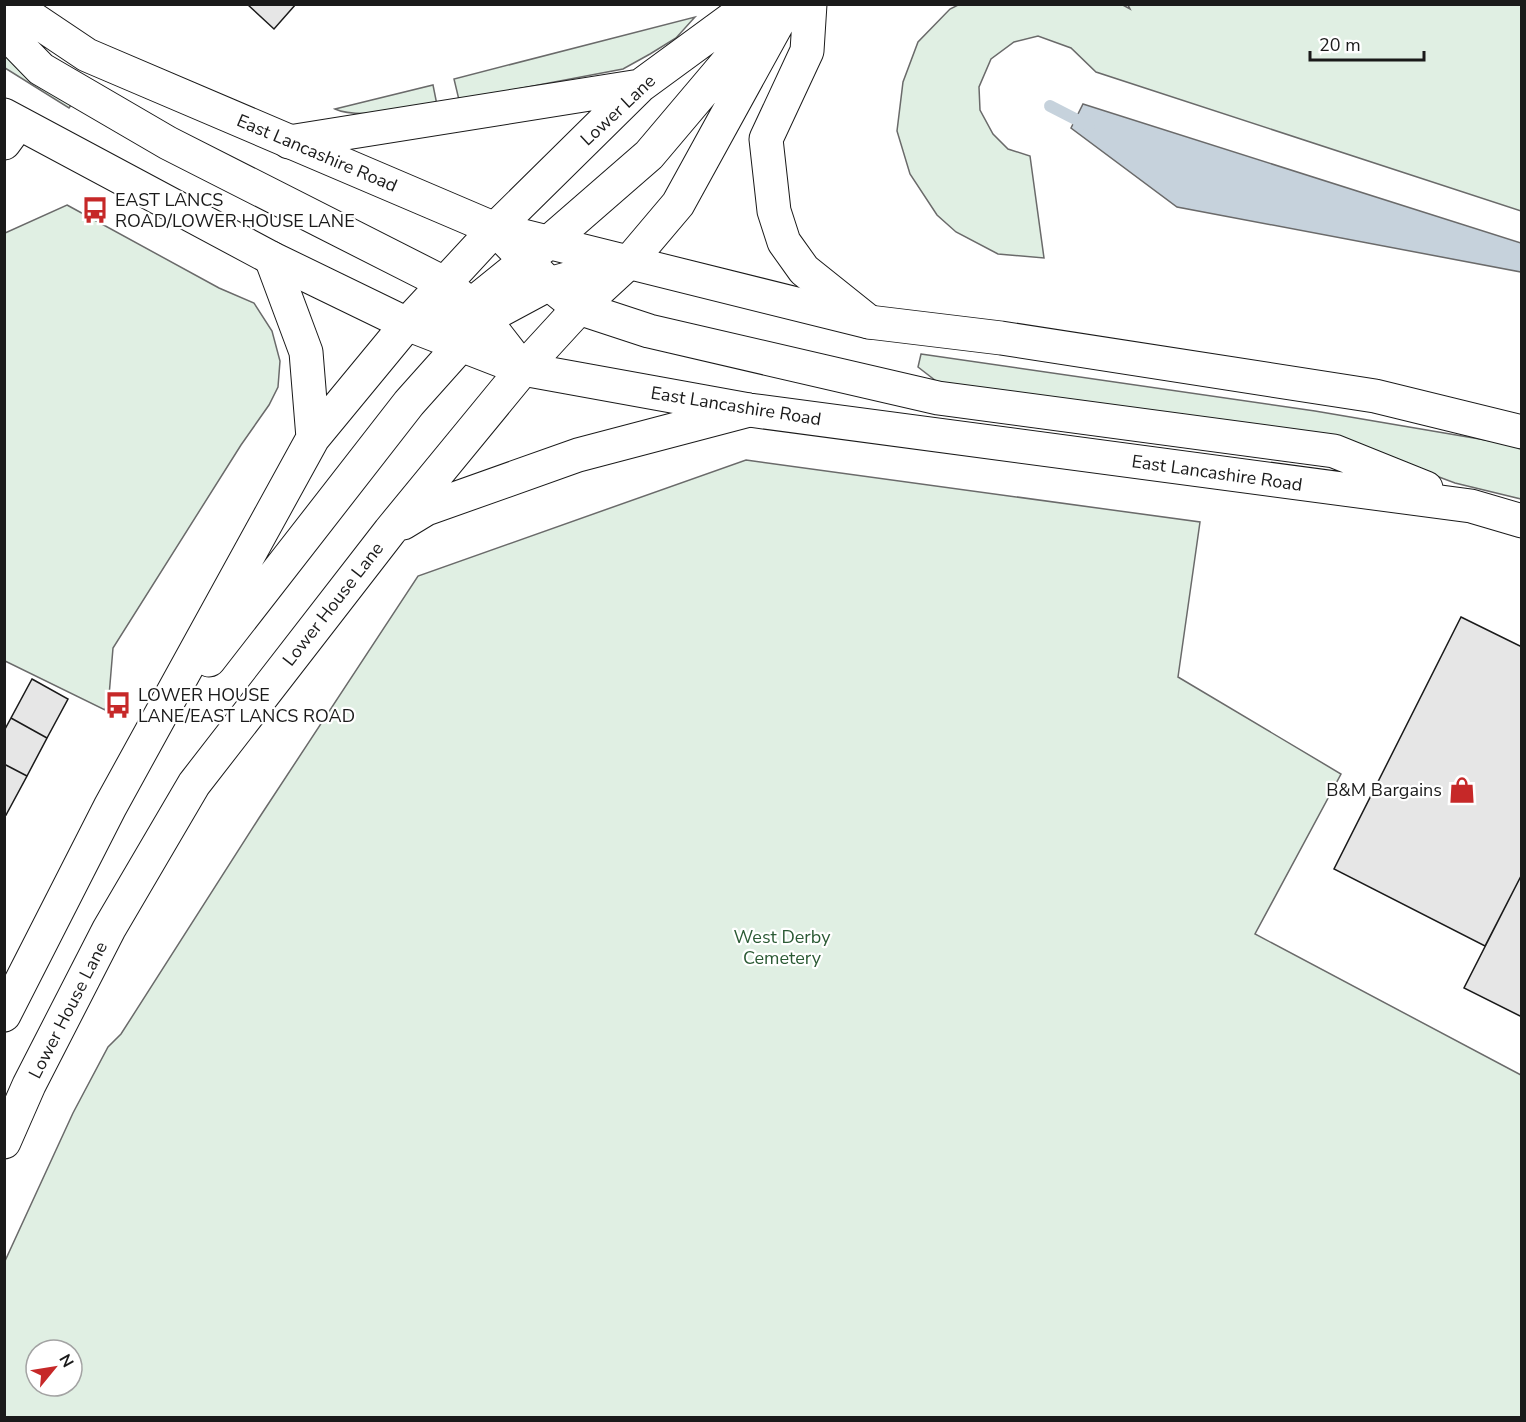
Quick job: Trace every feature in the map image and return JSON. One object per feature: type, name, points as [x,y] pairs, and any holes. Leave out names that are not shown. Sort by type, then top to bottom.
[{"type":"main road","name":"East Lancashire Road","points":[[11,4],[87,55],[495,229],[542,262],[629,262],[869,322],[1001,338],[1376,396],[1521,432]]},
{"type":"main road","name":"Lower Lane","points":[[495,229],[640,86],[752,4]]},
{"type":"main road","points":[[147,739],[409,403],[461,345],[478,312],[542,262],[649,155],[776,4]]},
{"type":"main road","points":[[629,262],[678,204],[788,4]]},
{"type":"main road","points":[[810,4],[807,51],[766,139],[774,211],[784,242],[804,270],[869,322]]},
{"type":"main road","points":[[4,31],[41,69],[168,143],[444,283],[478,312],[523,369]]},
{"type":"main road","points":[[290,142],[640,86]]},
{"type":"main road","name":"East Lancashire Road","points":[[9,128],[406,324],[523,369],[748,410],[1471,506],[1521,521]]},
{"type":"main road","points":[[4,1015],[110,807],[313,438],[406,324],[495,229]]},
{"type":"main road","points":[[271,258],[306,352],[313,438]]},
{"type":"main road","points":[[542,262],[579,308],[649,331],[938,398],[1334,451],[1471,506]]},
{"type":"main road","name":"Lower House Lane","points":[[4,1142],[28,1085],[109,928],[194,784],[390,531],[523,369],[579,308],[629,262]]},
{"type":"main road","points":[[406,324],[478,312]]},
{"type":"main road","points":[[390,531],[426,509],[578,455],[748,410]]},
{"type":"green space","points":[[1121,4],[1130,9],[1128,5],[1521,5],[1521,211],[1096,72],[1071,48],[1038,36],[1014,42],[991,59],[979,87],[980,110],[993,134],[1008,149],[1030,156],[1044,258],[998,254],[956,232],[937,215],[910,174],[897,131],[903,82],[918,42],[950,9],[958,5]]},
{"type":"green space","points":[[695,17],[676,38],[623,69],[459,100],[454,79]]},
{"type":"green space","points":[[4,53],[75,99],[69,108],[5,68]]},
{"type":"green space","points":[[433,85],[437,105],[370,113],[344,112],[335,109]]},
{"type":"green space","points":[[67,205],[219,288],[254,303],[272,331],[280,361],[278,387],[269,405],[241,445],[113,648],[109,696],[105,710],[5,661],[5,233]]},
{"type":"green space","points":[[921,354],[1315,411],[1509,444],[1521,447],[1521,499],[1455,483],[1367,450],[949,391],[918,367]]},
{"type":"green space","name":"West Derby Cemetery","points":[[746,460],[1200,522],[1178,677],[1341,774],[1255,934],[1521,1075],[1521,1417],[5,1417],[5,1261],[73,1113],[108,1047],[121,1034],[418,576]]},
{"type":"shaded area","points":[[1083,104],[1521,243],[1521,272],[1177,207],[1071,128]]},
{"type":"building","points":[[247,4],[296,4],[274,29]]},
{"type":"building","points":[[1461,617],[1522,647],[1522,874],[1485,946],[1334,869]]},
{"type":"building","points":[[32,679],[68,699],[47,738],[11,718]]},
{"type":"building","points":[[11,718],[47,738],[27,776],[4,764],[4,731]]},
{"type":"building","points":[[4,764],[27,776],[6,815],[4,814]]},
{"type":"building","points":[[1522,874],[1522,1017],[1464,988]]},
{"type":"waterway","points":[[1050,106],[1089,126]]},
{"type":"place","name":"EAST LANCS ROAD/LOWER HOUSE LANE","points":[[95,210]]},
{"type":"place","name":"LOWER HOUSE LANE/EAST LANCS ROAD","points":[[118,705]]},
{"type":"place","name":"B&M Bargains","points":[[1462,790]]}]
